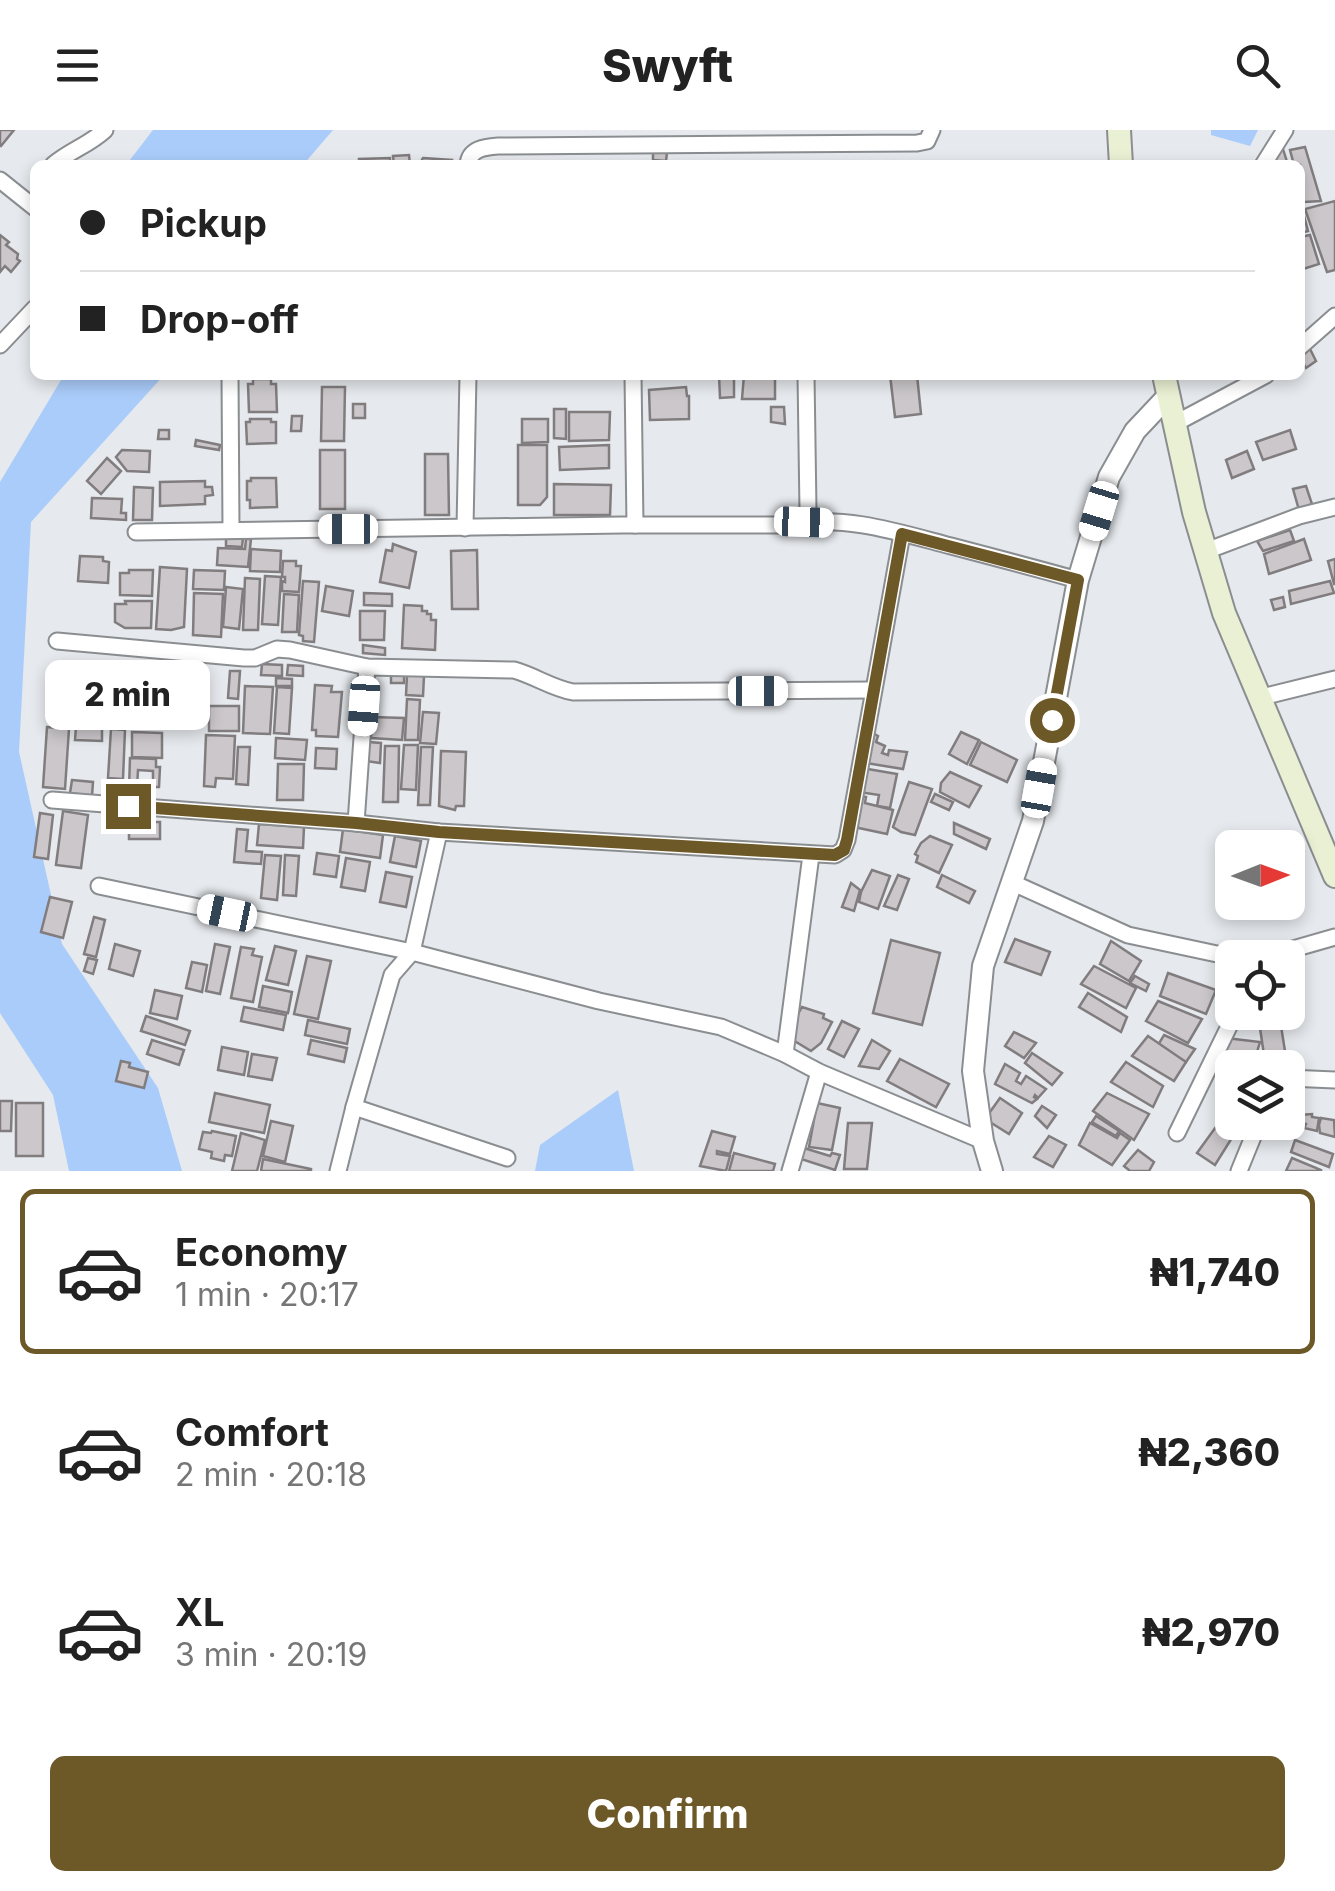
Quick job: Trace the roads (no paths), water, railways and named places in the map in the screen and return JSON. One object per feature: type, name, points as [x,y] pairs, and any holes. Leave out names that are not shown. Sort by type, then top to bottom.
[{"type":"main road","points":[[1120,130],[1121,160]]},
{"type":"main road","points":[[1166,385],[1224,613],[1258,698],[1328,844],[1335,876]]},
{"type":"street","points":[[59,160],[93,142],[104,130]]},
{"type":"street","points":[[468,160],[476,150],[488,147],[629,146],[663,138],[803,145],[917,143],[927,141],[932,130]]},
{"type":"street","points":[[1267,160],[1285,130]]},
{"type":"street","points":[[803,145],[803,160]]},
{"type":"street","points":[[629,146],[629,160]]},
{"type":"street","points":[[0,180],[30,198]]},
{"type":"street","points":[[0,345],[30,313]]},
{"type":"street","points":[[1305,337],[1335,316]]},
{"type":"street","points":[[230,380],[231,529]]},
{"type":"street","points":[[465,528],[468,380]]},
{"type":"street","points":[[632,380],[635,525]]},
{"type":"street","points":[[804,522],[808,510],[806,380]]},
{"type":"street","points":[[1174,424],[1257,380]]},
{"type":"street","points":[[992,1171],[982,1140],[973,1071],[983,966],[1033,822],[1078,580],[1110,477],[1166,385]]},
{"type":"street","points":[[1206,552],[1299,516],[1335,507]]},
{"type":"street","points":[[136,532],[853,524],[1078,580]]},
{"type":"street","points":[[52,800],[439,832],[835,855],[844,850],[902,534]]},
{"type":"street","points":[[58,641],[244,658],[277,649],[290,650],[367,667],[514,670],[574,692],[872,690]]},
{"type":"street","points":[[356,823],[367,667]]},
{"type":"street","points":[[1258,698],[1335,679]]},
{"type":"street","points":[[338,1171],[392,974],[412,952],[439,832]]},
{"type":"street","points":[[785,1054],[811,855]]},
{"type":"street","points":[[1013,883],[1128,936],[1215,954]]},
{"type":"street","points":[[99,886],[412,952],[598,1001],[721,1027],[982,1140]]},
{"type":"street","points":[[1305,946],[1335,937]]},
{"type":"street","points":[[1177,1132],[1227,1030]]},
{"type":"street","points":[[790,1171],[819,1072]]},
{"type":"street","points":[[1305,1079],[1335,1080]]},
{"type":"street","points":[[354,1107],[507,1158]]},
{"type":"street","points":[[1239,1171],[1251,1140]]}]
